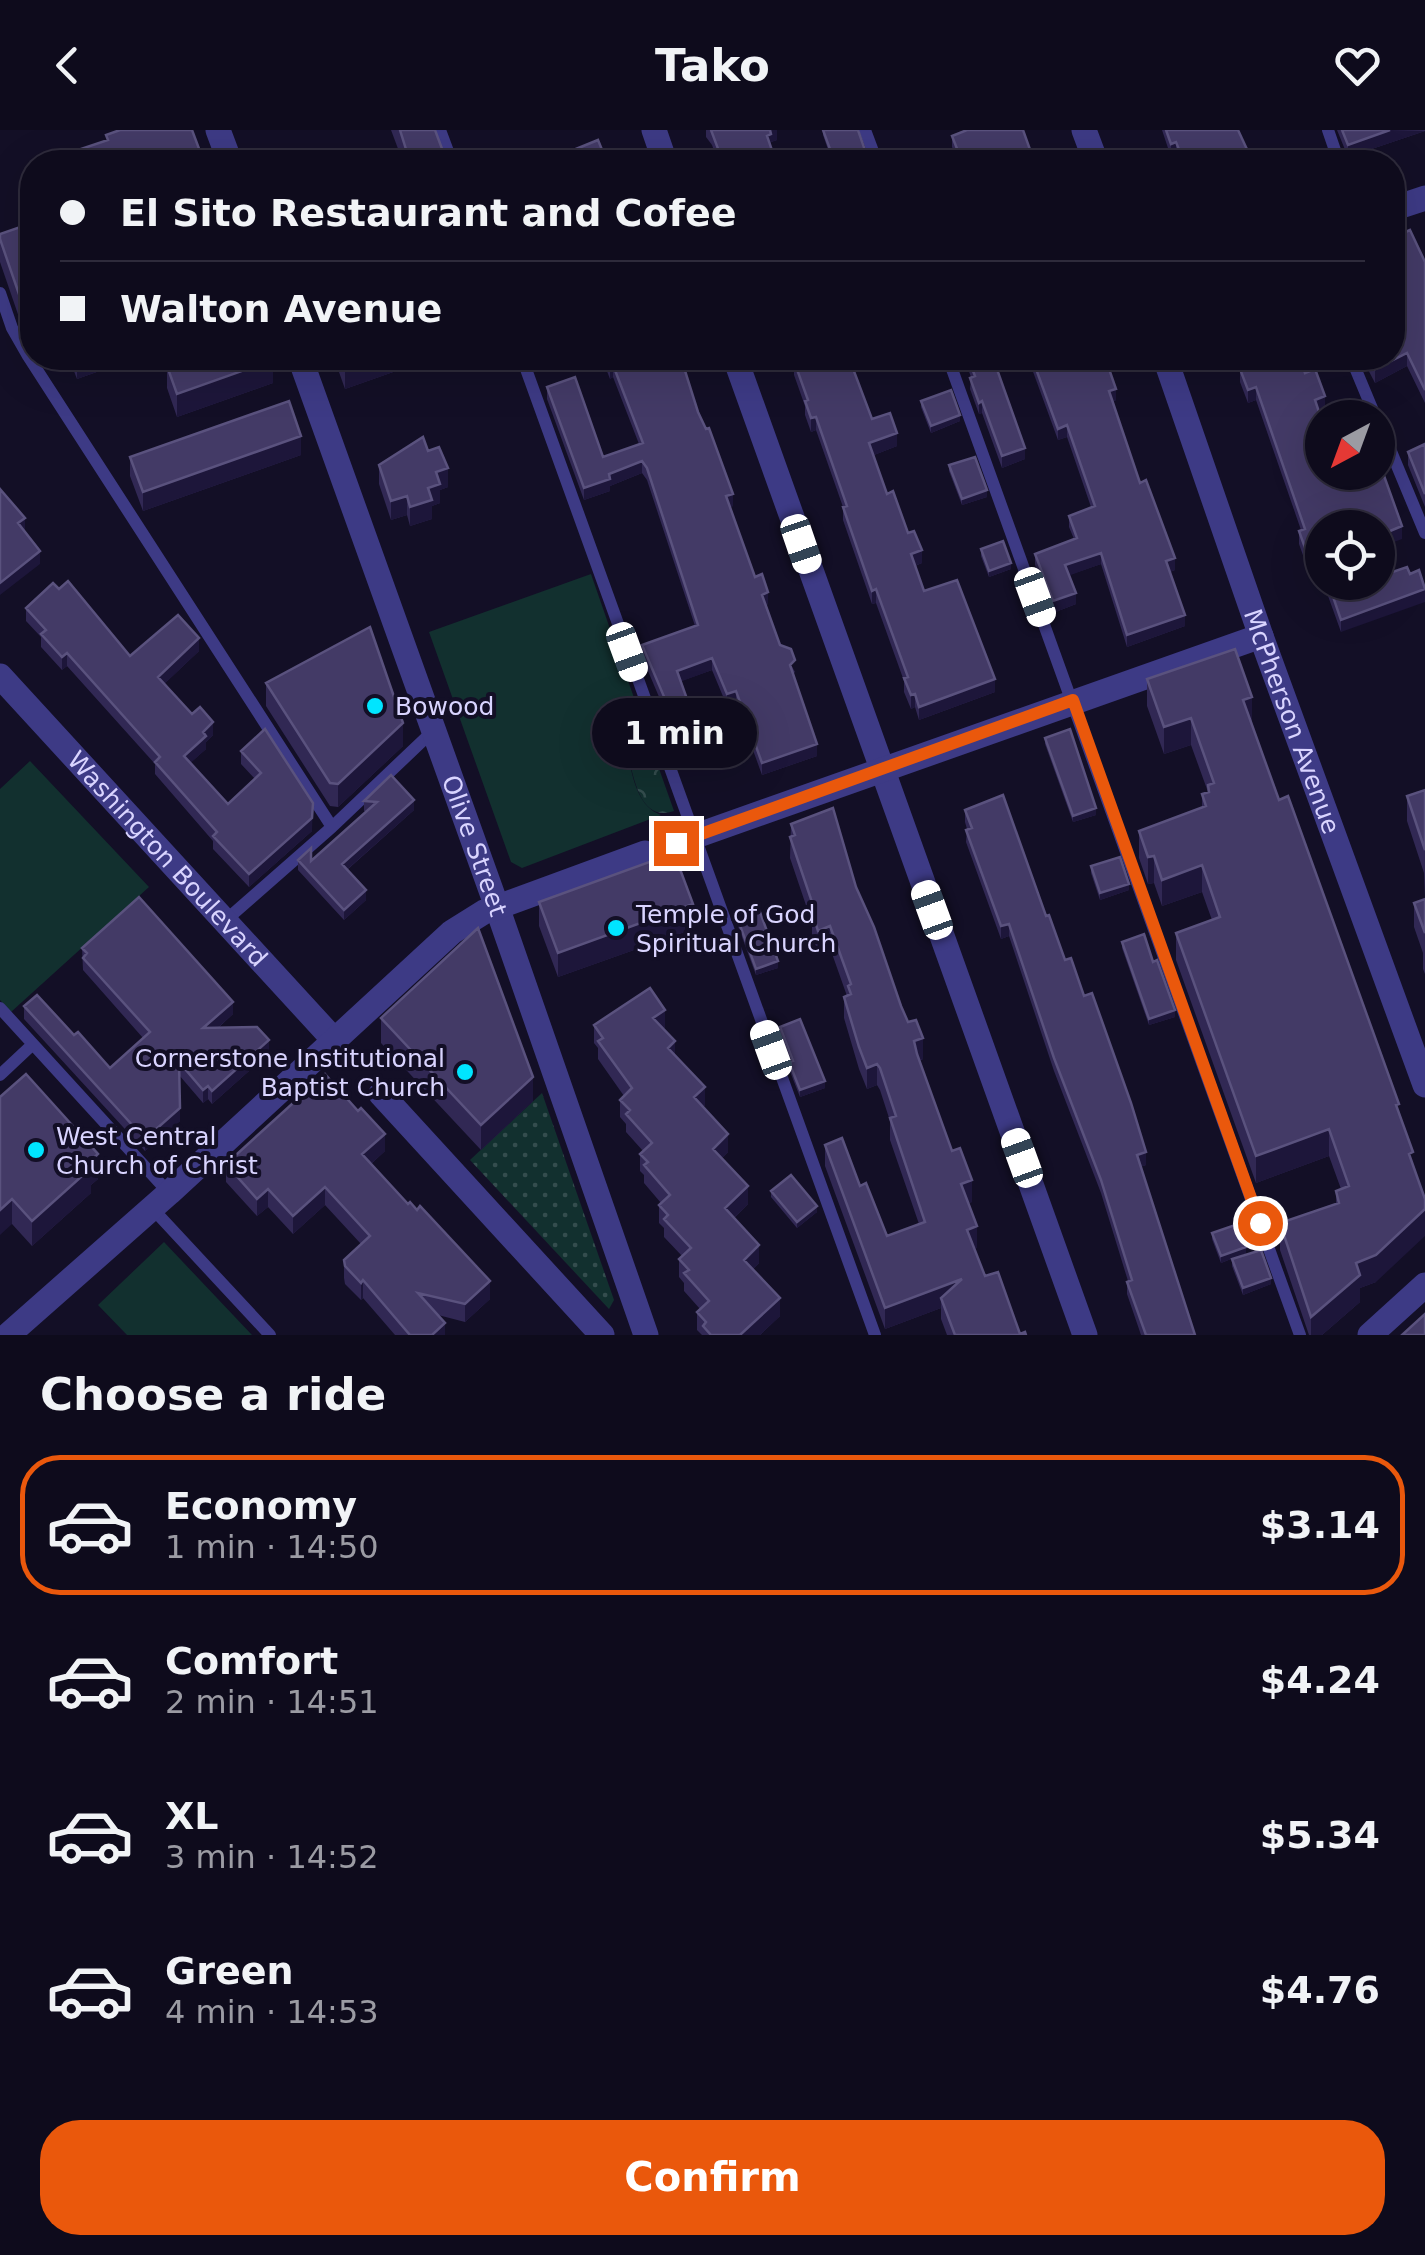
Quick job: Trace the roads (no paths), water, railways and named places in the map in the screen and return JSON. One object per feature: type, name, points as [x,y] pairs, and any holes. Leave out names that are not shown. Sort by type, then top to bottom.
[{"type":"street","name":"Olive Street","points":[[304,370],[646,1335]]},
{"type":"street","points":[[739,370],[1086,1335]]},
{"type":"street","name":"McPherson Avenue","points":[[1170,370],[1260,636],[1425,1085]]},
{"type":"street","points":[[684,840],[1260,636]]},
{"type":"street","name":"Washington Boulevard","points":[[0,676],[334,1042]]},
{"type":"street","points":[[8,1335],[452,932],[497,907],[645,854]]},
{"type":"street","points":[[381,1094],[602,1335]]},
{"type":"street","points":[[1370,1335],[1425,1285]]},
{"type":"lane","points":[[0,293],[20,342]]},
{"type":"lane","points":[[37,370],[332,827]]},
{"type":"lane","points":[[526,370],[684,840],[875,1335]]},
{"type":"lane","points":[[952,370],[1300,1335]]},
{"type":"lane","points":[[1356,370],[1369,400]]},
{"type":"lane","points":[[1395,462],[1425,533]]},
{"type":"lane","points":[[226,920],[434,730]]},
{"type":"lane","points":[[0,1008],[34,1044],[270,1335]]},
{"type":"lane","points":[[0,1075],[34,1044]]},
{"type":"place","name":"Bowood","points":[[375,706]]},
{"type":"place","name":"Temple of God Spiritual Church","points":[[616,928]]},
{"type":"place","name":"Cornerstone Institutional Baptist Church","points":[[465,1072]]},
{"type":"place","name":"West Central Church of Christ","points":[[36,1150]]}]
